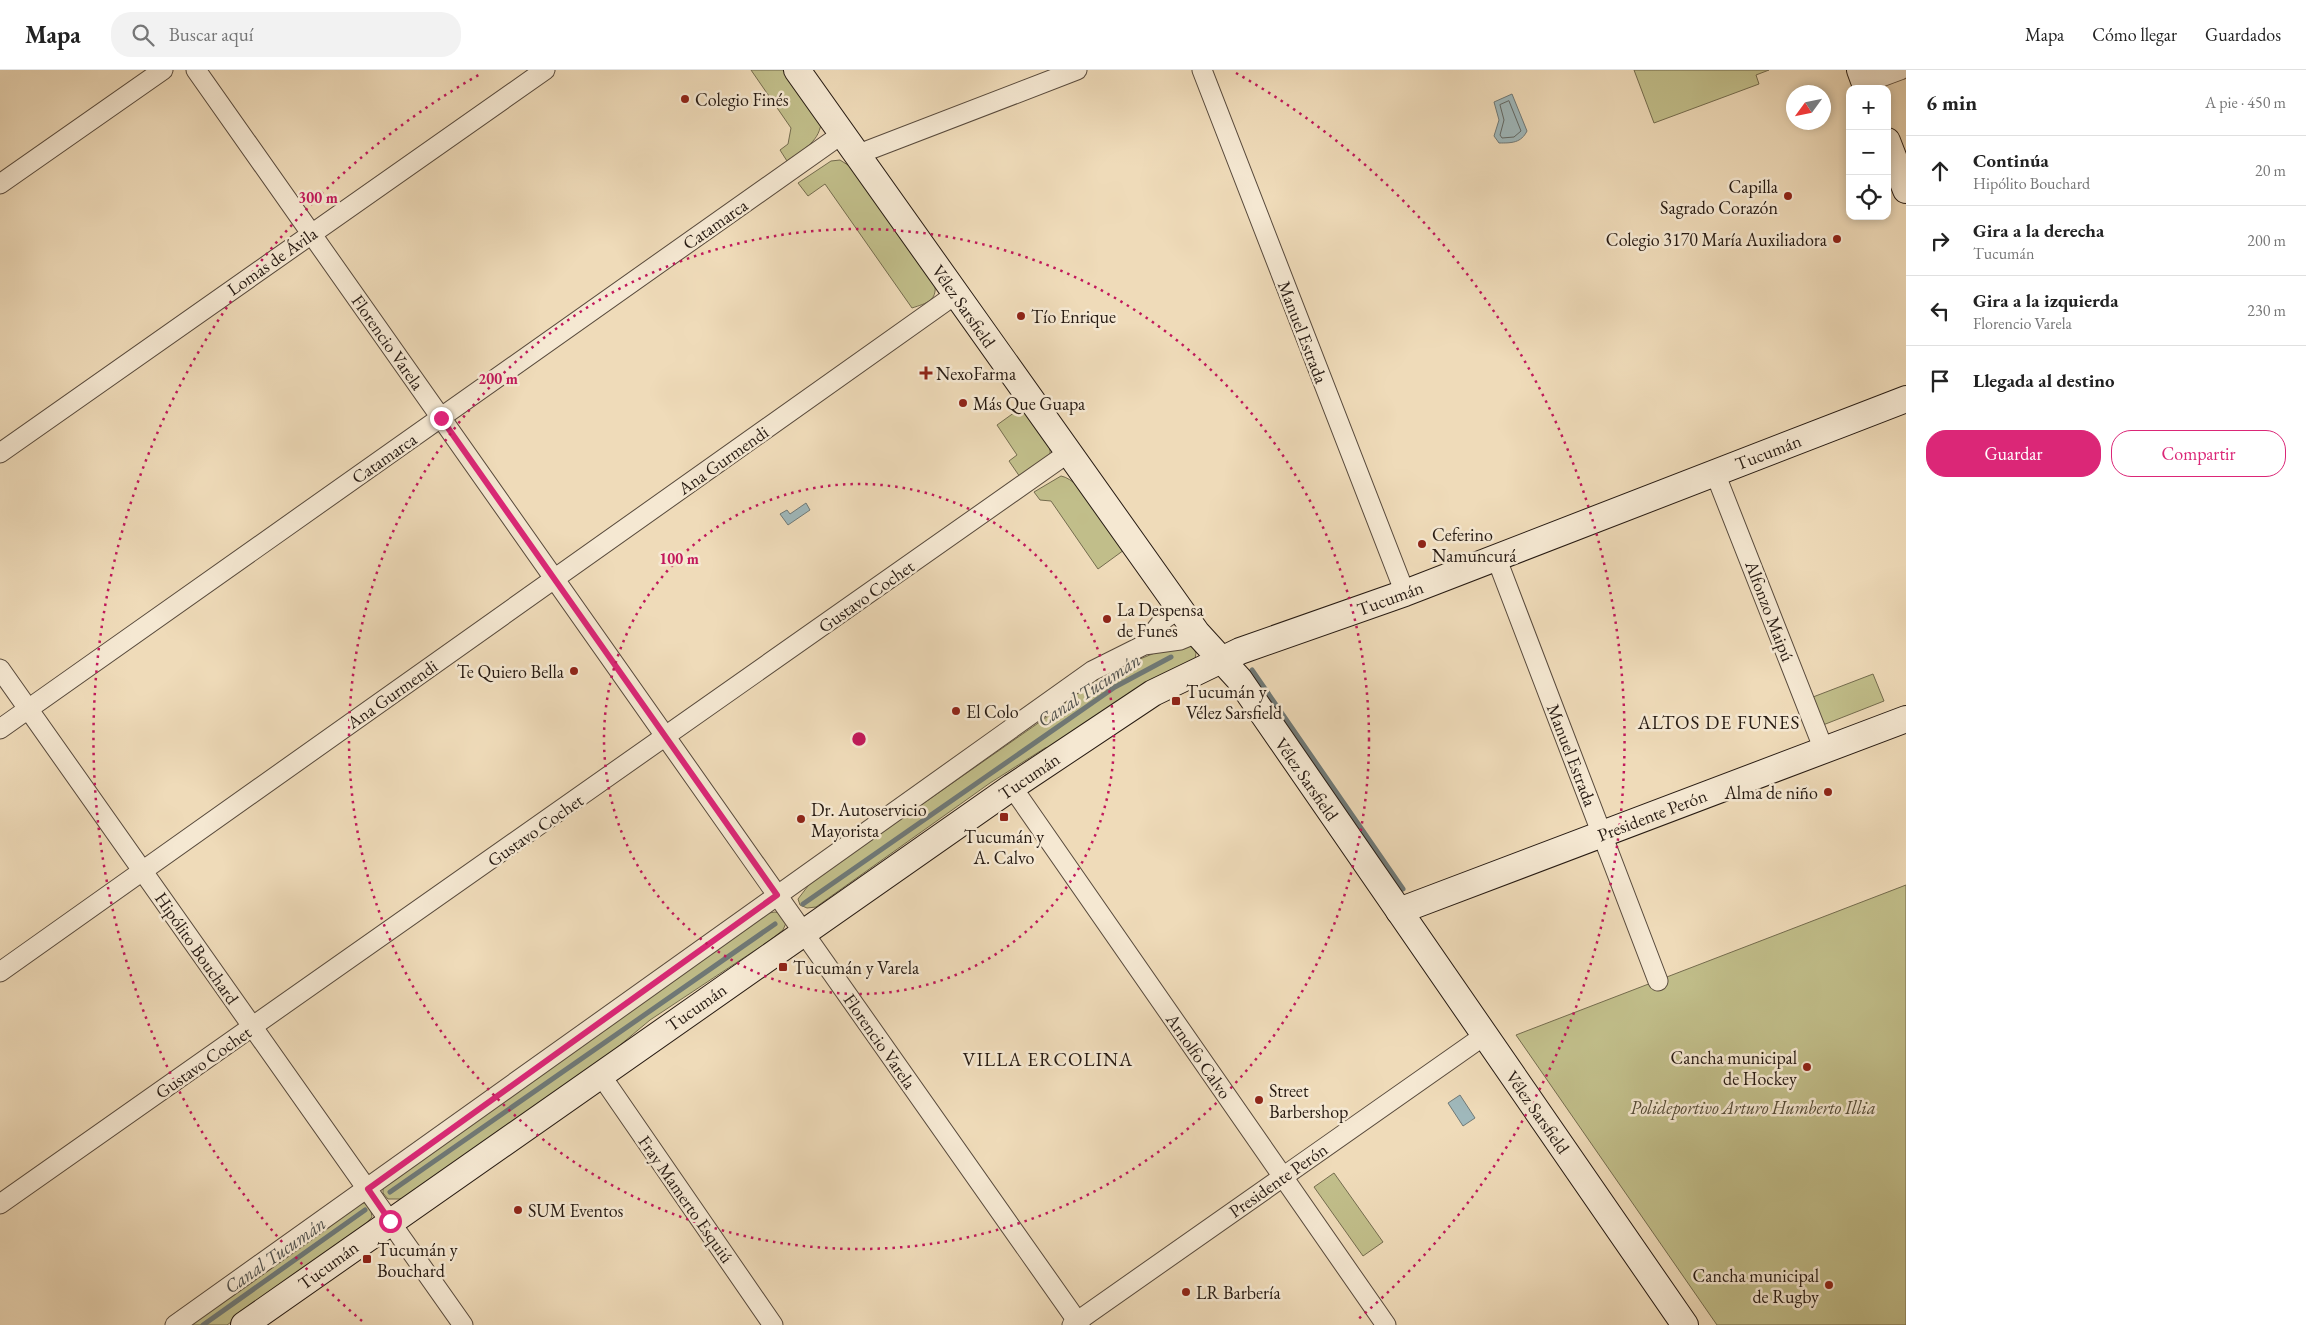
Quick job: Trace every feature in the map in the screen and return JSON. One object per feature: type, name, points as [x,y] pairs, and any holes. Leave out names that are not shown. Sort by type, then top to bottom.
[{"type":"main road","name":"Vélez Sarsfield","points":[[797,70],[1179,609],[1197,633],[1239,679],[1685,1325]]},
{"type":"main road","points":[[1891,151],[1906,190]]},
{"type":"main road","name":"Tucumán","points":[[244,1325],[1012,787],[1153,693],[1220,659],[1405,592],[1906,399]]},
{"type":"main road","name":"Presidente Perón","points":[[1399,911],[1906,719]]},
{"type":"street","points":[[0,184],[163,70]]},
{"type":"street","name":"Florencio Varela","points":[[196,70],[804,932],[1077,1324]]},
{"type":"street","name":"Lomas de Ávila","points":[[0,453],[544,70]]},
{"type":"street","name":"Catamarca","points":[[0,729],[441,418],[849,145],[1077,70]]},
{"type":"street","name":"Manuel Estrada","points":[[1202,70],[1405,592]]},
{"type":"street","points":[[1864,81],[1900,70]]},
{"type":"street","name":"Ana Gurmendi","points":[[0,972],[956,294]]},
{"type":"street","name":"Gustavo Cochet","points":[[0,1204],[666,738],[1068,453]]},
{"type":"street","name":"Alfonzo Maipú","points":[[1715,473],[1824,750]]},
{"type":"street","name":"Manuel Estrada","points":[[1496,557],[1658,981]]},
{"type":"street","points":[[1144,645],[1164,619],[1179,609]]},
{"type":"street","points":[[175,1325],[1092,672],[1144,645],[1180,640],[1197,633]]},
{"type":"street","name":"Hipólito Bouchard","points":[[0,669],[463,1325]]},
{"type":"street","name":"Arnolfo Calvo","points":[[1012,787],[1386,1325]]},
{"type":"street","name":"Presidente Perón","points":[[1077,1324],[1485,1035]]},
{"type":"street","name":"Fray Mamerto Esquiú","points":[[600,1074],[772,1325]]},
{"type":"green space","points":[[751,70],[783,70],[821,124],[813,141],[787,161],[780,150],[788,144],[791,128]]},
{"type":"green space","points":[[1634,70],[1769,70],[1756,75],[1759,84],[1654,123]]},
{"type":"green space","points":[[840,160],[851,167],[935,284],[933,298],[930,301],[912,308],[825,184],[808,196],[798,183],[831,161]]},
{"type":"green space","points":[[1022,407],[1045,439],[1050,452],[1049,457],[1043,463],[1020,477],[1009,461],[1017,455],[997,425]]},
{"type":"green space","points":[[1061,476],[1069,480],[1087,496],[1124,550],[1098,569],[1051,501],[1040,500],[1034,492]]},
{"type":"green space","points":[[1192,645],[1196,653],[1195,659],[1058,745],[1045,748],[990,783],[816,907],[807,908],[800,905],[798,899],[811,882],[1044,719],[1103,674],[1172,646]]},
{"type":"green space","points":[[1873,674],[1884,701],[1823,725],[1813,697]]},
{"type":"green space","name":"Polideportivo Arturo Humberto Illia","points":[[1906,885],[1906,1325],[1717,1325],[1516,1035]]},
{"type":"green space","points":[[769,913],[783,914],[786,923],[783,930],[769,941],[650,1020],[601,1061],[402,1199],[388,1199],[383,1193],[383,1188]]},
{"type":"green space","points":[[1334,1173],[1383,1242],[1363,1256],[1314,1187]]},
{"type":"green space","points":[[358,1203],[365,1203],[371,1211],[372,1217],[363,1227],[227,1325],[186,1325]]},
{"type":"water","points":[[1512,94],[1527,131],[1516,142],[1499,143],[1494,136],[1499,120],[1494,102]]},
{"type":"water","points":[[806,503],[810,510],[788,525],[780,514],[787,510],[790,514]]},
{"type":"water","points":[[1460,1095],[1475,1118],[1463,1126],[1448,1103]]},
{"type":"waterway","name":"Canal Tucumán","points":[[803,904],[1115,687],[1171,657]]},
{"type":"waterway","points":[[1252,670],[1403,889]]},
{"type":"waterway","name":"Canal Tucumán","points":[[390,1192],[775,924]]},
{"type":"waterway","name":"Canal Tucumán","points":[[203,1325],[365,1210]]},
{"type":"place","name":"Colegio Finés","points":[[685,99]]},
{"type":"place","name":"Capilla Sagrado Corazón","points":[[1788,196]]},
{"type":"place","name":"Colegio 3170 María Auxiliadora","points":[[1837,239]]},
{"type":"place","name":"Tío Enrique","points":[[1021,316]]},
{"type":"place","name":"NexoFarma","points":[[926,373]]},
{"type":"place","name":"Más Que Guapa","points":[[963,403]]},
{"type":"place","name":"Ceferino Namuncurá","points":[[1422,544]]},
{"type":"place","name":"La Despensa de Funes","points":[[1107,619]]},
{"type":"place","name":"Te Quiero Bella","points":[[574,671]]},
{"type":"place","name":"Tucumán y Vélez Sarsfield","points":[[1176,701]]},
{"type":"place","name":"El Colo","points":[[956,711]]},
{"type":"place","name":"Alma de niño","points":[[1828,792]]},
{"type":"place","name":"Tucumán y A. Calvo","points":[[1004,817]]},
{"type":"place","name":"Dr. Autoservicio Mayorista","points":[[801,819]]},
{"type":"place","name":"Tucumán y Varela","points":[[783,967]]},
{"type":"place","name":"Cancha municipal de Hockey","points":[[1807,1067]]},
{"type":"place","name":"Street Barbershop","points":[[1259,1100]]},
{"type":"place","name":"SUM Eventos","points":[[518,1210]]},
{"type":"place","name":"Tucumán y Bouchard","points":[[367,1259]]},
{"type":"place","name":"Cancha municipal de Rugby","points":[[1829,1285]]},
{"type":"place","name":"LR Barbería","points":[[1186,1292]]},
{"type":"district","name":"ALTOS DE FUNES","points":[[1719,722]]},
{"type":"district","name":"VILLA ERCOLINA","points":[[1048,1059]]},
{"type":"route","points":[[390,1221],[368,1189],[777,895],[441,418]]}]
